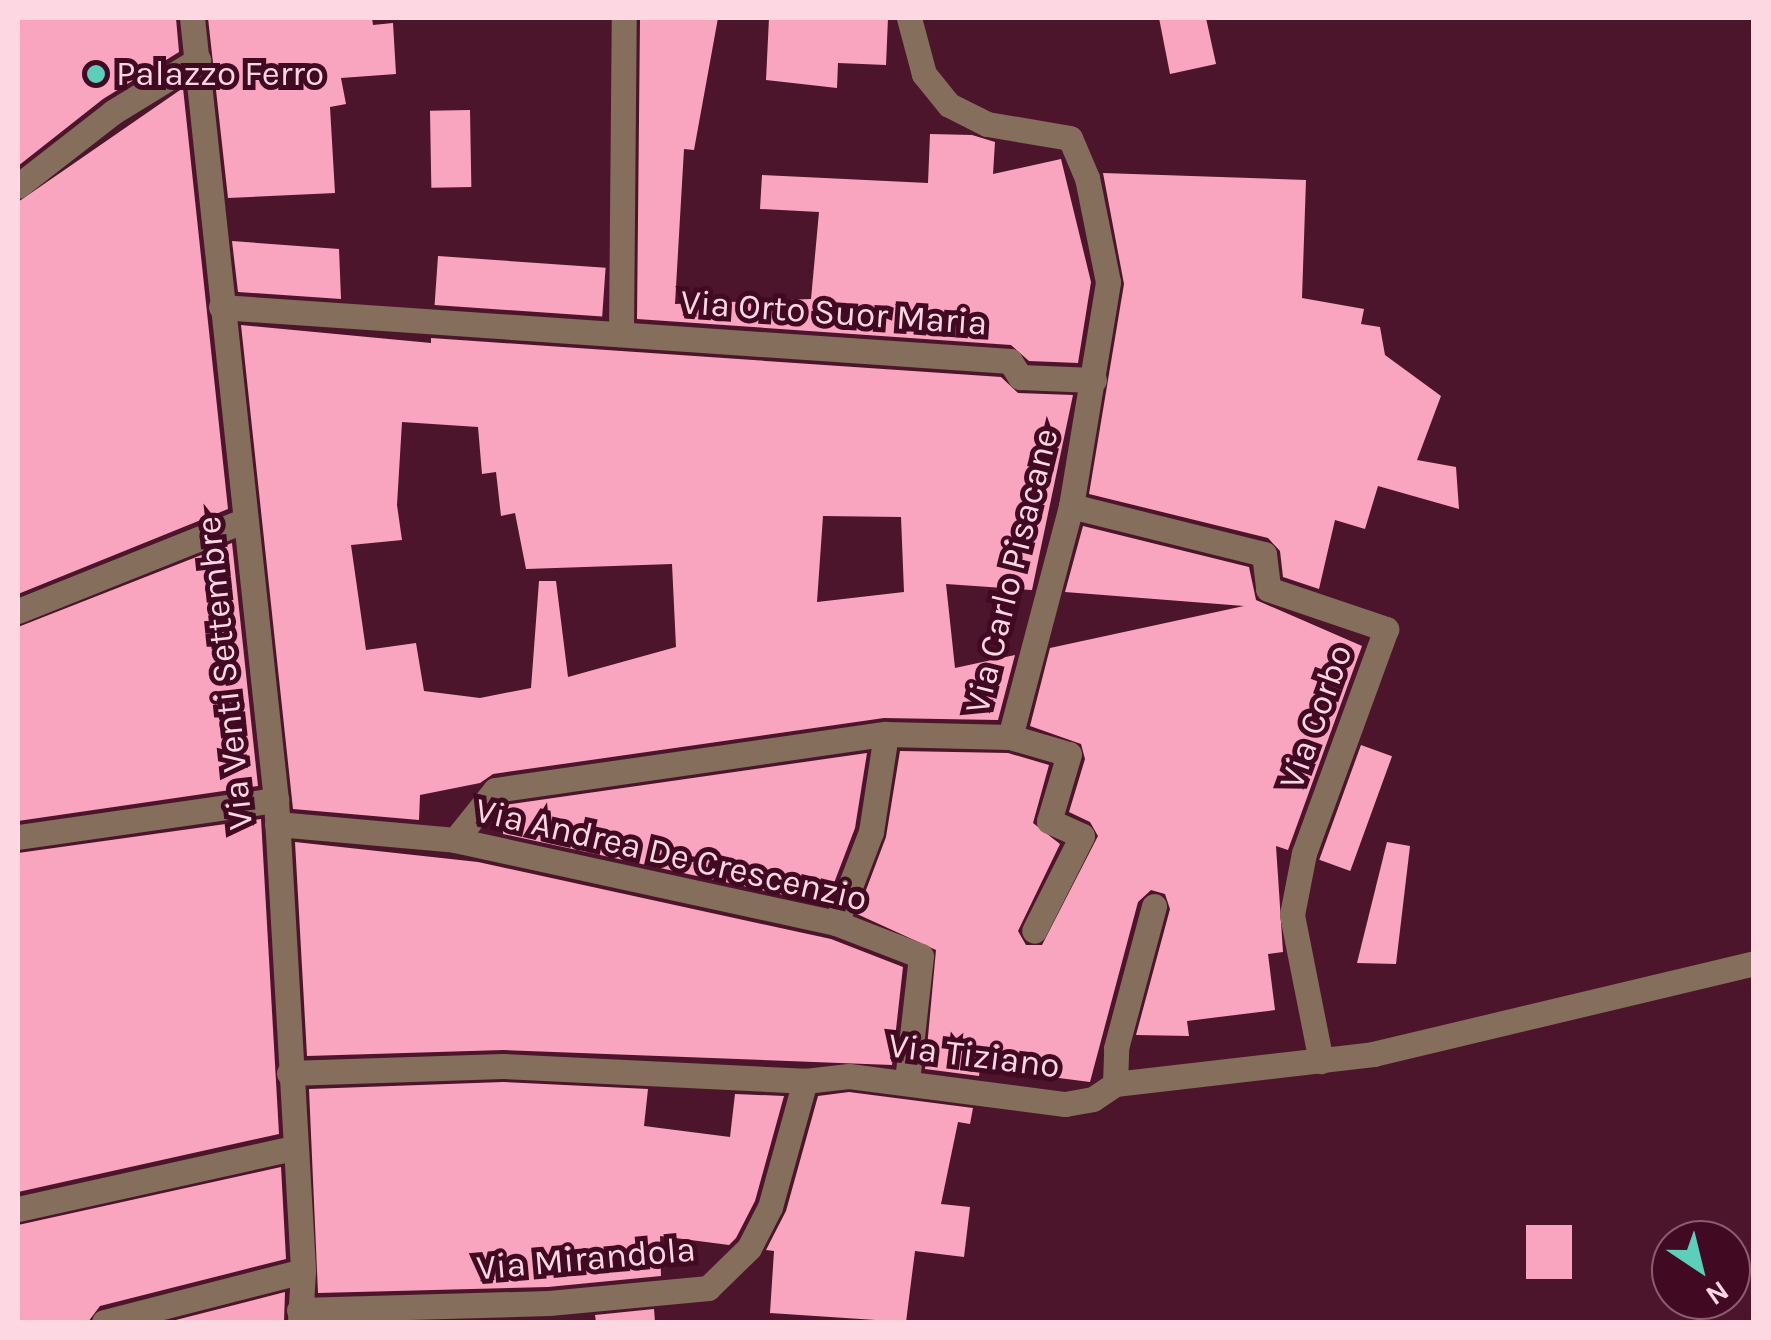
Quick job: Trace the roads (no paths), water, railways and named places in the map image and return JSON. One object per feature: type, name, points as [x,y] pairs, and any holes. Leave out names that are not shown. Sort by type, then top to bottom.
[{"type":"street","name":"Via Venti Settembre","points":[[192,18],[276,812],[292,1148],[303,1271],[299,1316]]},
{"type":"street","points":[[621,333],[624,18]]},
{"type":"street","name":"Via Carlo Pisacane","points":[[455,840],[495,790],[886,734],[1010,736],[1071,506],[1108,282],[1087,178],[1070,138],[987,124],[949,106],[924,74],[908,18]]},
{"type":"street","points":[[18,186],[113,112],[198,60]]},
{"type":"street","name":"Via Orto Suor Maria","points":[[221,306],[1010,360],[1020,377],[1094,380]]},
{"type":"street","name":"Via Corbo","points":[[1071,506],[1264,554],[1268,589],[1386,629],[1304,853],[1292,915],[1322,1061]]},
{"type":"street","points":[[18,611],[246,520]]},
{"type":"street","points":[[836,923],[871,832],[886,734]]},
{"type":"street","points":[[1010,736],[1069,754],[1049,821],[1082,836],[1034,931]]},
{"type":"street","name":"Via Andrea De Crescenzio","points":[[18,837],[276,812],[455,840],[836,923],[921,956],[907,1081]]},
{"type":"street","points":[[1115,1084],[1116,1048],[1154,906]]},
{"type":"street","name":"Via Tiziano","points":[[289,1072],[503,1066],[805,1081],[849,1076],[1065,1104],[1093,1099],[1115,1084],[1374,1054],[1754,962]]},
{"type":"street","name":"Via Mirandola","points":[[299,1316],[549,1303],[708,1288],[749,1248],[770,1208],[805,1081]]},
{"type":"street","points":[[18,1209],[292,1148]]},
{"type":"street","points":[[116,1321],[303,1271]]},
{"type":"place","name":"Palazzo Ferro","points":[[96,74]]}]
